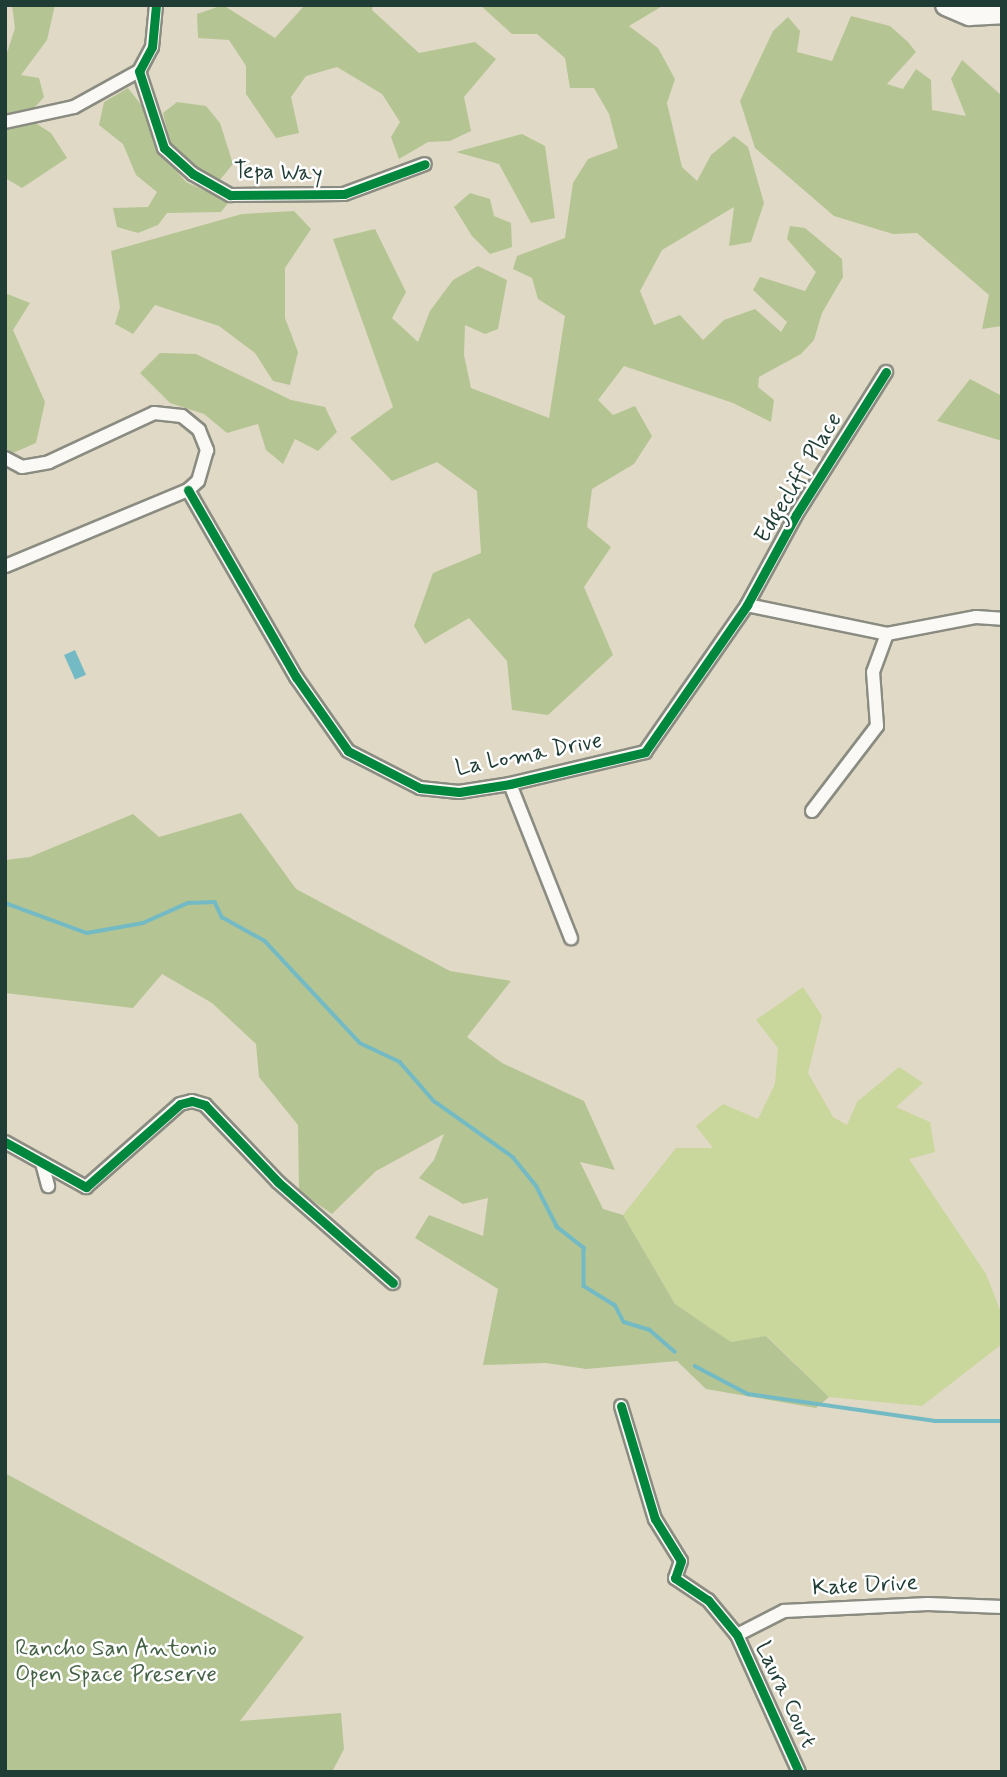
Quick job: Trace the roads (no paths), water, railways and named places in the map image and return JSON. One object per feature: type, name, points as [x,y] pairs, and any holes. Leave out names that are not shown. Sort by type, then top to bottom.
[{"type":"street","points":[[5,122],[74,107],[139,71],[152,47],[156,5]]},
{"type":"street","points":[[945,5],[969,15],[1002,13]]},
{"type":"street","name":"Tepa Way","points":[[139,71],[164,148],[193,174],[230,195],[344,194],[425,164]]},
{"type":"street","name":"Edgecliff Place","points":[[747,605],[796,515],[886,372]]},
{"type":"street","points":[[5,458],[22,467],[49,462],[154,413],[182,416],[199,430],[207,450],[198,481],[188,490],[5,566]]},
{"type":"street","name":"La Loma Drive","points":[[188,490],[296,677],[348,751],[420,788],[459,792],[510,784],[645,752],[747,605]]},
{"type":"street","points":[[747,605],[887,634],[976,617],[1002,620]]},
{"type":"street","points":[[812,811],[877,726],[873,672],[887,634]]},
{"type":"street","points":[[510,784],[571,937]]},
{"type":"street","points":[[5,1142],[86,1187],[180,1104],[192,1101],[219,1116],[278,1182],[393,1283]]},
{"type":"street","points":[[42,1163],[48,1186]]},
{"type":"street","name":"Laura Court","points":[[621,1406],[655,1520],[681,1561],[675,1578],[708,1600],[737,1635],[799,1772]]},
{"type":"street","name":"Kate Drive","points":[[737,1635],[784,1611],[928,1604],[1002,1607]]},
{"type":"water","points":[[75,650],[86,675],[75,680],[64,655]]},
{"type":"waterway","points":[[5,903],[87,933],[143,923],[188,903],[215,902],[222,917],[265,941],[360,1043],[400,1062],[434,1101],[513,1157],[537,1187],[557,1226]]},
{"type":"waterway","points":[[556,1226],[584,1248],[584,1286],[615,1305],[624,1322],[650,1330],[675,1352]]},
{"type":"waterway","points":[[695,1366],[748,1394],[935,1421],[1002,1421]]},
{"type":"park label","name":"Rancho San Antonio Open Space Preserve","points":[[116,1662]]}]
